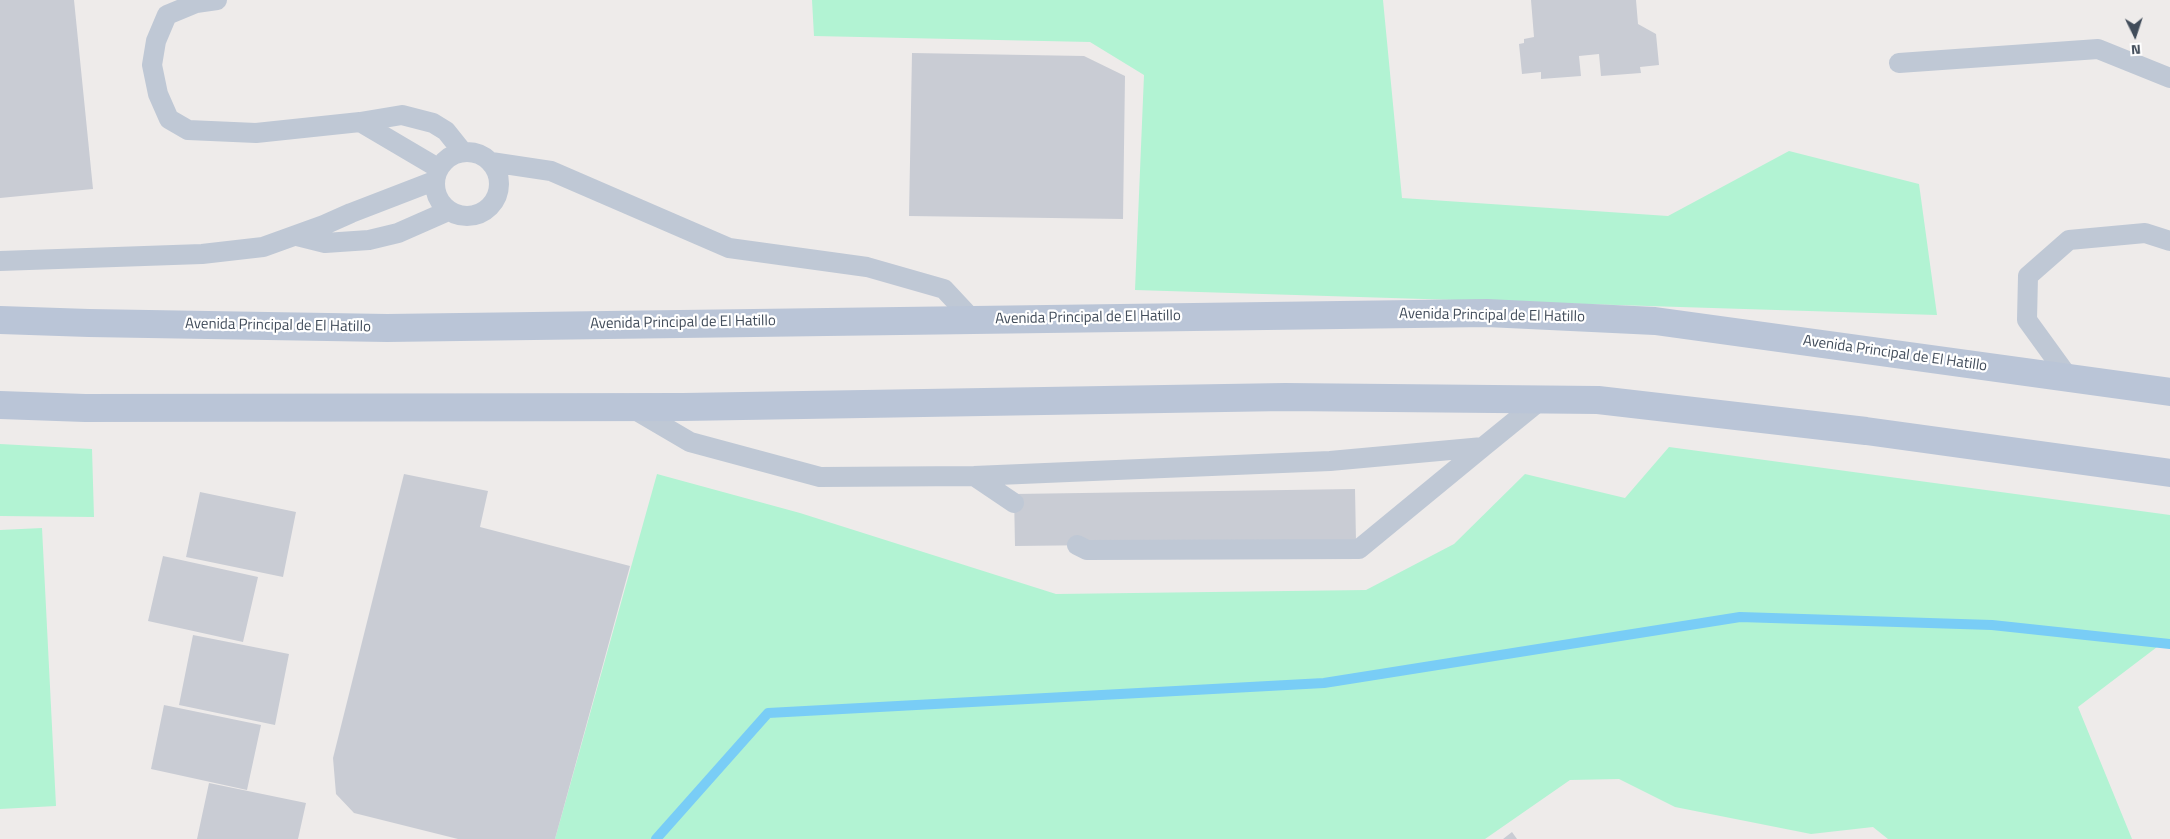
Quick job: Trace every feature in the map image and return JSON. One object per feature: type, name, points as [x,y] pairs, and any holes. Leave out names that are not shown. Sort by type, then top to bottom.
[{"type":"main road","name":"Avenida Principal de El Hatillo","points":[[0,320],[387,328],[1487,313],[1655,321],[2170,392]]},
{"type":"main road","points":[[0,405],[85,408],[632,408],[1285,397],[1598,400],[1826,426],[2170,472]]},
{"type":"lane","points":[[217,0],[196,3],[167,15],[156,41],[152,65],[158,94],[169,119],[188,130],[256,133],[360,122],[402,115],[433,124],[446,131],[462,151]]},
{"type":"lane","points":[[1899,63],[2098,49],[2170,78]]},
{"type":"lane","points":[[360,122],[436,174]]},
{"type":"lane","points":[[0,261],[202,254],[264,247],[297,236],[436,174],[448,157],[462,151],[473,152],[492,162],[551,171],[729,248],[867,267],[944,289],[972,319]]},
{"type":"lane","points":[[436,174],[435,191],[440,202],[448,211],[459,216],[473,216],[486,211],[495,201],[500,187],[498,174],[492,162]]},
{"type":"lane","points":[[297,236],[325,244],[369,240],[398,233],[448,211]]},
{"type":"lane","points":[[2070,378],[2028,320],[2028,276],[2069,240],[2145,233],[2170,241]]},
{"type":"lane","points":[[1077,545],[1087,550],[1359,548],[1542,399]]},
{"type":"lane","points":[[632,408],[690,442],[820,477],[974,476],[1330,461],[1483,447]]},
{"type":"lane","points":[[974,476],[1014,503]]},
{"type":"green space","points":[[812,0],[1383,0],[1402,198],[1668,216],[1789,151],[1919,184],[1937,315],[1135,290],[1144,75],[1090,42],[814,36]]},
{"type":"green space","points":[[0,444],[92,449],[94,517],[0,516]]},
{"type":"green space","points":[[1669,447],[2170,515],[2170,649],[2161,644],[2078,707],[2132,839],[1888,839],[1873,827],[1811,834],[1675,807],[1619,779],[1570,780],[1485,839],[555,839],[657,474],[800,513],[1056,594],[1366,590],[1454,544],[1525,474],[1625,498]]},
{"type":"green space","points":[[42,528],[56,806],[0,809],[0,530]]},
{"type":"building","points":[[0,0],[74,0],[93,189],[0,198]]},
{"type":"building","points":[[1531,0],[1636,0],[1638,24],[1656,34],[1659,65],[1640,67],[1641,73],[1601,76],[1599,54],[1579,56],[1581,76],[1541,79],[1541,72],[1522,74],[1519,44],[1524,43],[1524,39],[1534,37]]},
{"type":"building","points":[[912,53],[1084,56],[1125,76],[1123,219],[909,216]]},
{"type":"building","points":[[404,474],[488,491],[480,527],[630,566],[555,839],[458,839],[354,813],[336,794],[333,758]]},
{"type":"building","points":[[1355,489],[1356,542],[1015,546],[1014,494]]},
{"type":"building","points":[[200,492],[296,512],[283,577],[186,557]]},
{"type":"building","points":[[163,556],[258,577],[243,642],[148,621]]},
{"type":"building","points":[[193,635],[289,654],[275,725],[179,705]]},
{"type":"building","points":[[164,705],[261,725],[247,790],[151,769]]},
{"type":"building","points":[[209,783],[306,803],[298,839],[197,839]]},
{"type":"building","points":[[1512,832],[1517,839],[1503,839]]},
{"type":"waterway","points":[[656,839],[768,713],[1324,683],[1740,617],[1992,625],[2170,644]]}]
